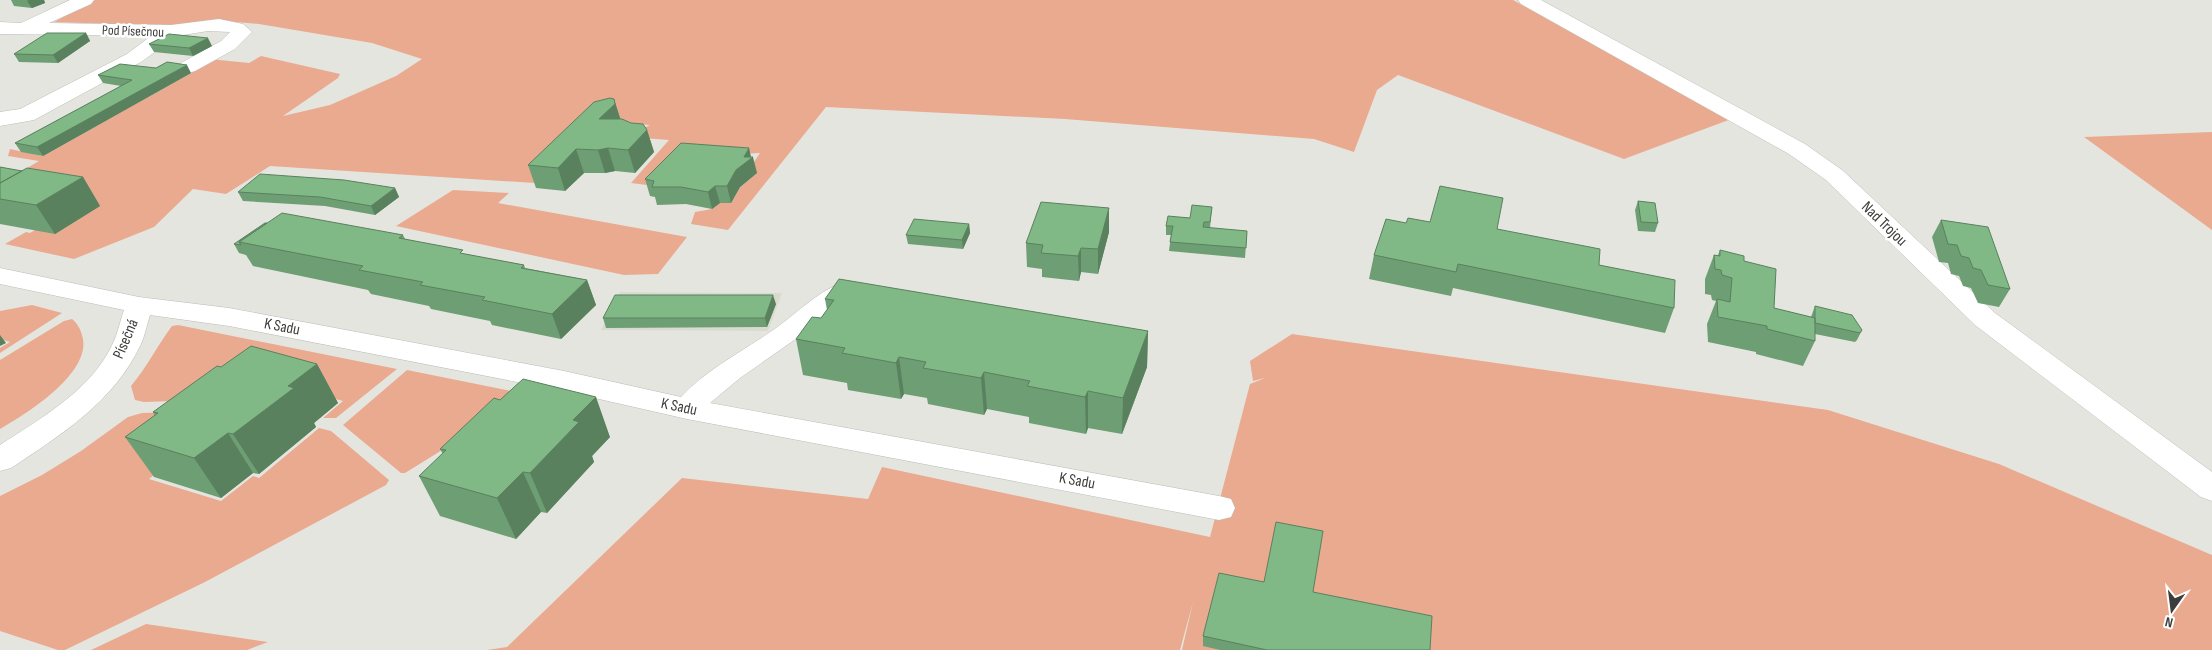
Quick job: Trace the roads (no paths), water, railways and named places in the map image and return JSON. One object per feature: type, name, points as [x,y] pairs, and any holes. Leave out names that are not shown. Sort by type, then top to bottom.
[{"type":"street","name":"Pod Písečnou","points":[[22,28],[85,0]]},
{"type":"street","name":"Nad Trojou","points":[[1528,0],[1797,148],[1834,175],[1985,319],[2212,489]]},
{"type":"street","points":[[170,31],[214,25],[232,26],[242,32],[228,45],[188,67]]},
{"type":"street","name":"Pod Písečnou","points":[[0,28],[170,31]]},
{"type":"street","name":"Pod Písečnou","points":[[0,119],[26,115],[134,58],[170,31]]},
{"type":"street","name":"Písečná","points":[[0,276],[139,305],[127,344],[106,378],[68,415],[0,460]]},
{"type":"street","points":[[687,409],[700,393],[780,338],[828,301],[848,290]]},
{"type":"street","name":"K Sadu","points":[[139,305],[266,324],[564,381],[687,409],[1219,508]]}]
